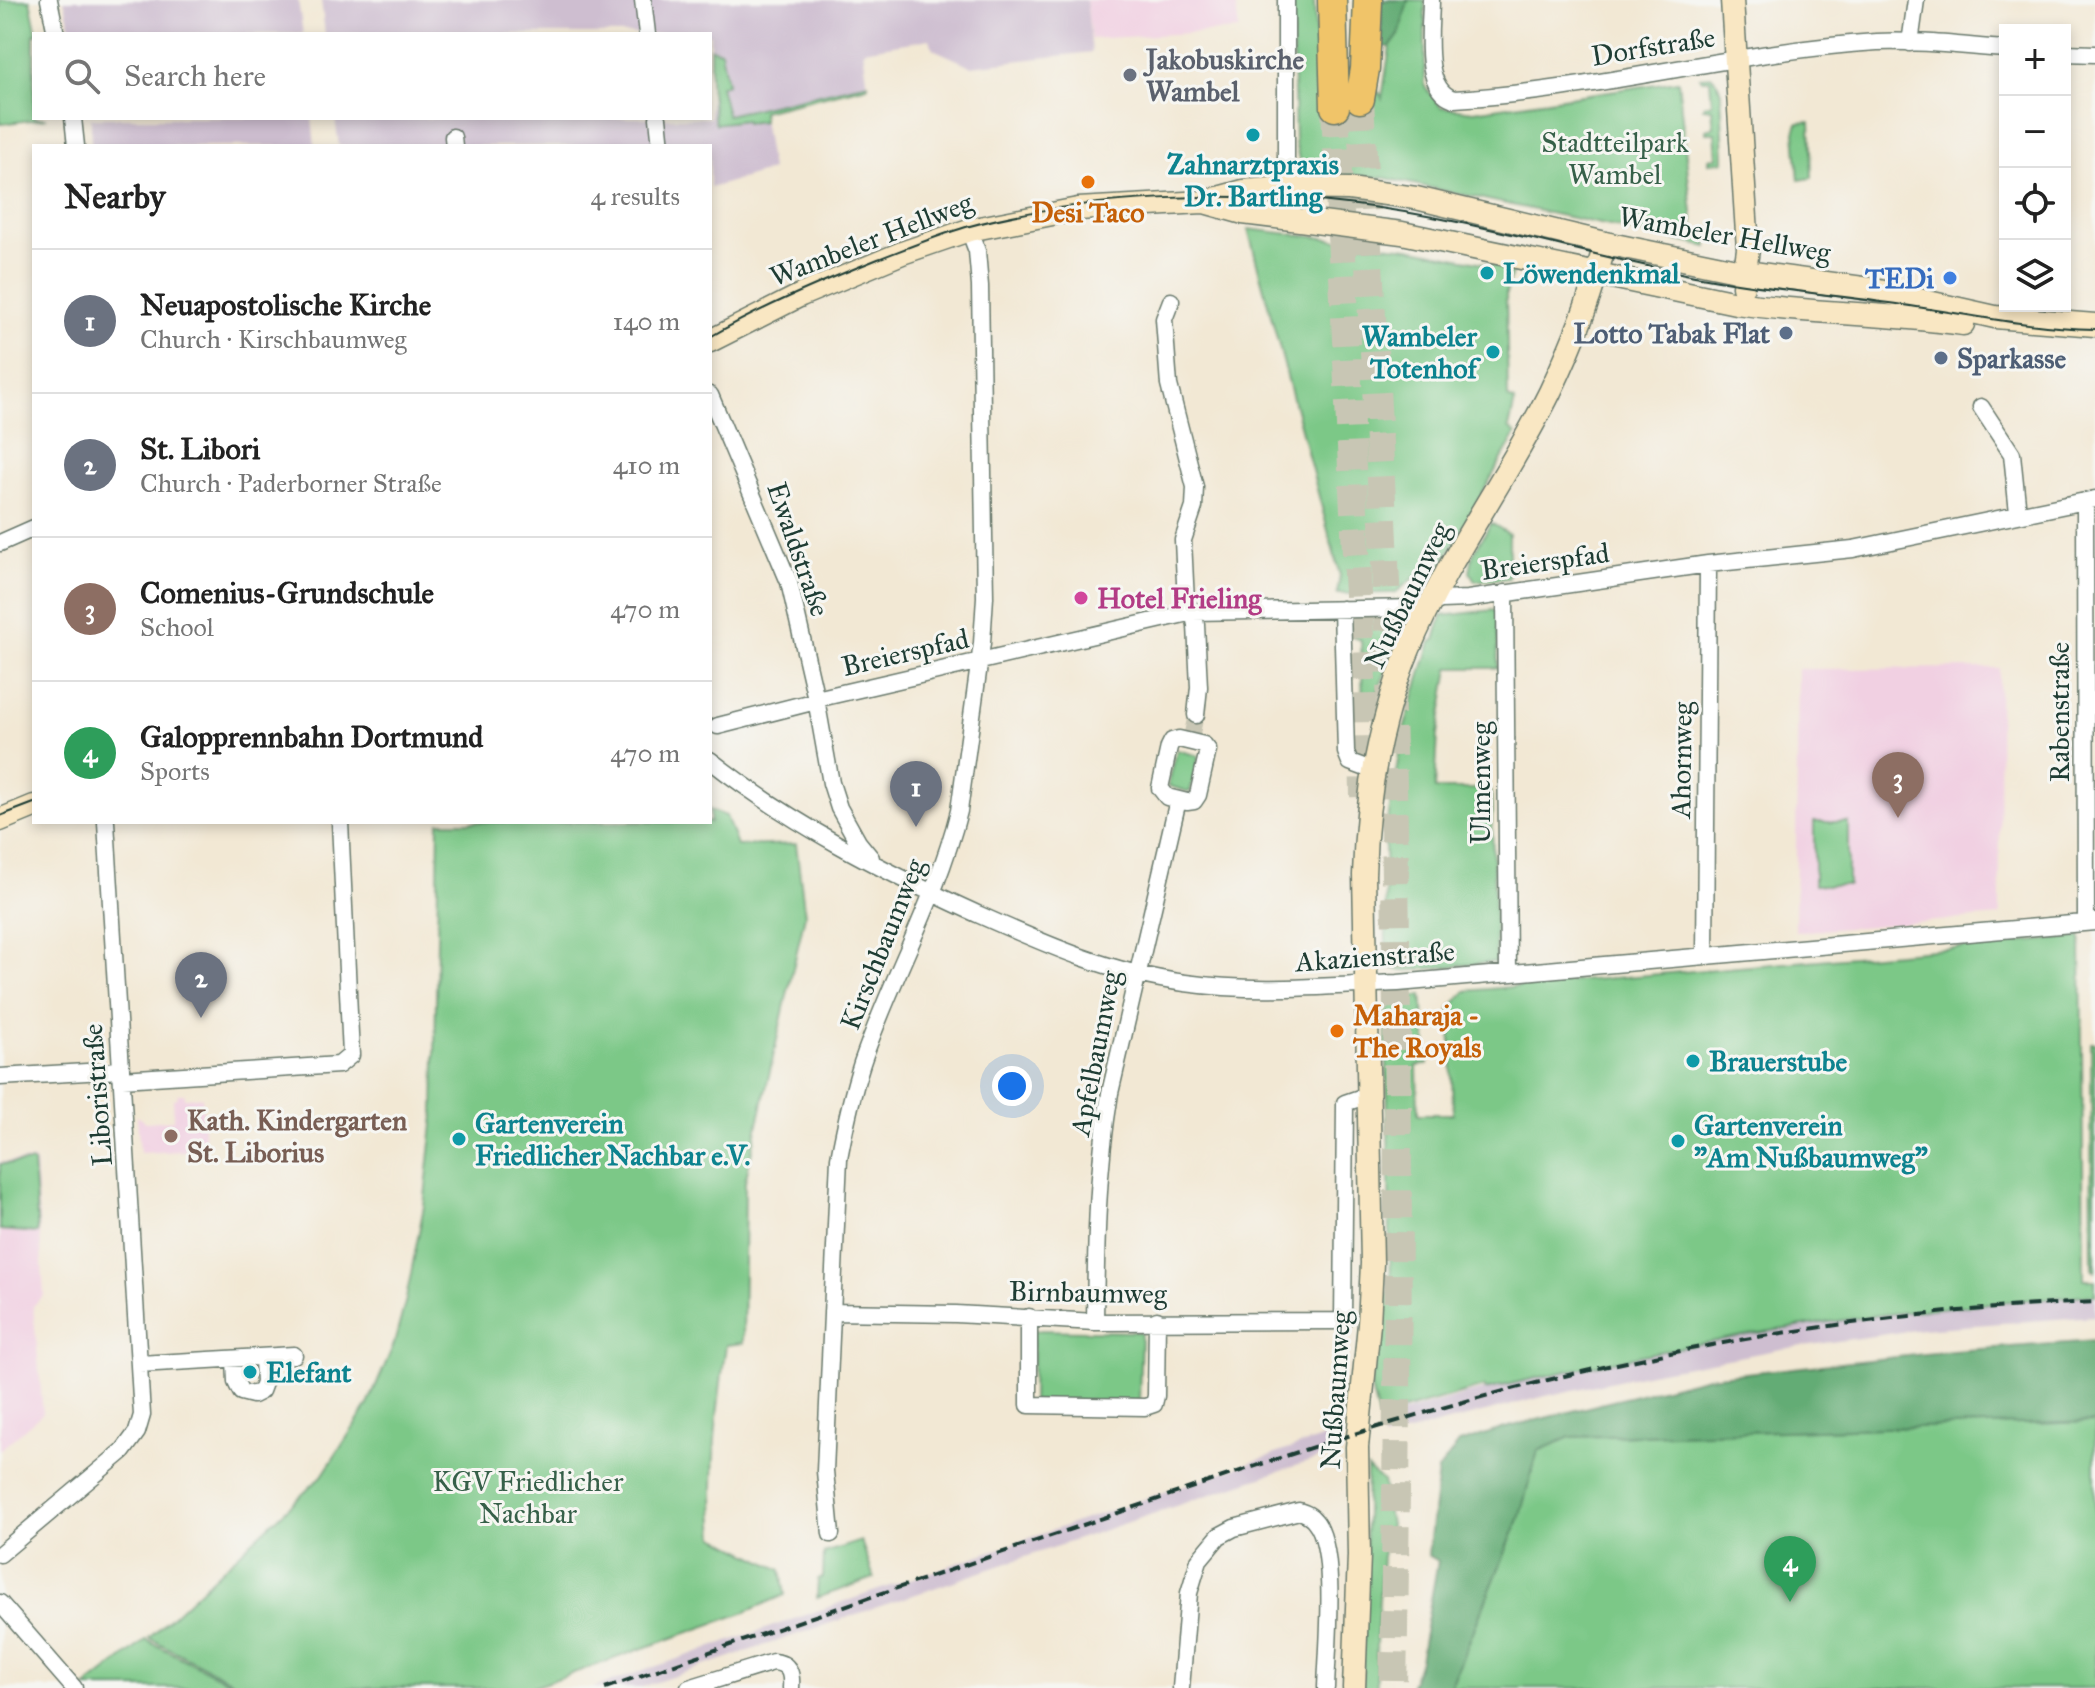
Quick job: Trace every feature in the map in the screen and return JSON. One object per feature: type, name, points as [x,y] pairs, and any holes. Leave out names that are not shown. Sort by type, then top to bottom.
[{"type":"highway","points":[[1332,0],[1347,103]]},
{"type":"highway","points":[[1347,103],[1357,0]]},
{"type":"highway","points":[[1347,103],[1365,69],[1368,0]]},
{"type":"main road","points":[[1732,0],[1748,249],[1740,304]]},
{"type":"main road","name":"Wambeler Hellweg","points":[[712,340],[832,281],[969,230],[1078,209],[1203,202],[1243,191],[1286,188],[1349,189],[1416,198],[1605,243],[1746,272],[1870,289],[1995,317],[2095,325]]},
{"type":"main road","name":"Wambeler Hellweg","points":[[1203,202],[1243,213],[1415,236],[1740,304],[1774,309],[1908,316],[2033,334],[2095,338]]},
{"type":"main road","name":"Nußbaumweg","points":[[1354,1688],[1359,1555],[1357,1447],[1371,1293],[1365,849],[1374,771],[1401,669],[1429,605],[1549,392],[1597,275],[1605,243]]},
{"type":"main road","points":[[0,820],[32,807]]},
{"type":"street","points":[[49,0],[56,32]]},
{"type":"street","points":[[643,0],[647,32]]},
{"type":"street","points":[[1286,0],[1286,188],[1295,218]]},
{"type":"street","name":"Dorfstraße","points":[[1431,0],[1431,72],[1439,90],[1454,99],[1586,84],[1737,58],[1851,44],[1910,43],[1999,49]]},
{"type":"street","points":[[1910,43],[1916,0]]},
{"type":"street","points":[[2071,53],[2095,54]]},
{"type":"street","points":[[73,120],[76,144]]},
{"type":"street","points":[[658,120],[661,144]]},
{"type":"street","name":"Kirschbaumweg","points":[[831,1534],[825,1471],[836,1192],[845,1122],[863,1061],[932,893],[959,811],[979,662],[985,597],[983,352],[978,263],[969,230]]},
{"type":"street","points":[[1171,301],[1164,319],[1169,385],[1195,487],[1194,507],[1183,540],[1186,603],[1193,612],[1199,687],[1196,715]]},
{"type":"street","name":"Ewaldstraße","points":[[712,400],[786,573],[822,698],[831,783],[844,820],[877,866]]},
{"type":"street","points":[[1981,407],[2012,454],[2018,513]]},
{"type":"street","name":"Breierspfad","points":[[718,726],[822,698],[1193,612],[1419,608],[1441,600],[1708,564],[1853,549],[2090,500]]},
{"type":"street","name":"Rabenstraße","points":[[2090,500],[2091,922]]},
{"type":"street","points":[[0,543],[32,529]]},
{"type":"street","name":"Ahornweg","points":[[1705,956],[1708,564]]},
{"type":"street","name":"Ulmenweg","points":[[1505,593],[1508,973]]},
{"type":"street","points":[[1342,609],[1346,752],[1350,762],[1374,771]]},
{"type":"street","points":[[1191,737],[1204,745],[1208,750],[1207,756],[1198,795],[1194,801],[1178,800],[1162,792],[1163,774],[1172,741],[1191,737]]},
{"type":"street","name":"Akazienstraße","points":[[712,761],[822,836],[932,893],[1097,965],[1185,983],[1234,988],[1367,985],[2091,922]]},
{"type":"street","name":"Apfelbaumweg","points":[[1095,1322],[1096,1205],[1110,1093],[1178,800]]},
{"type":"street","points":[[822,836],[836,832],[844,820]]},
{"type":"street","name":"Liboristraße","points":[[0,1554],[123,1451],[137,1432],[142,1415],[106,824]]},
{"type":"street","points":[[0,1077],[339,1065],[351,1055],[340,824]]},
{"type":"street","name":"Nußbaumweg","points":[[1343,1321],[1345,1103],[1368,1095]]},
{"type":"street","name":"Birnbaumweg","points":[[832,1312],[1029,1317],[1095,1322],[1343,1321]]},
{"type":"street","points":[[1029,1317],[1029,1405],[1145,1407],[1154,1404],[1157,1320]]},
{"type":"street","points":[[139,1364],[294,1355]]},
{"type":"street","points":[[235,1359],[236,1382],[241,1392],[253,1395],[261,1391],[264,1383],[263,1357]]},
{"type":"street","points":[[1181,1688],[1189,1593],[1199,1560],[1219,1536],[1234,1528],[1294,1512],[1308,1514],[1315,1520],[1326,1548],[1329,1591],[1326,1688]]},
{"type":"street","points":[[0,1603],[74,1688]]},
{"type":"street","points":[[689,1688],[773,1662],[785,1664],[789,1669],[791,1688]]},
{"type":"shaded area","points":[[64,0],[298,0],[303,32],[72,32]]},
{"type":"shaded area","points":[[321,0],[1086,0],[1092,52],[971,66],[933,49],[930,39],[863,50],[868,86],[762,111],[771,170],[712,187],[712,144],[339,144],[335,120],[712,120],[712,32],[325,32]]},
{"type":"shaded area","points":[[1086,0],[1235,0],[1239,30],[1091,39]]},
{"type":"shaded area","points":[[91,120],[312,120],[315,144],[91,144]]},
{"type":"shaded area","points":[[1999,668],[2000,916],[1795,932],[1798,669]]},
{"type":"shaded area","name":"Kath. Kindergarten St. Liborius","points":[[177,1094],[185,1094],[185,1098],[202,1097],[205,1150],[140,1153],[137,1116],[146,1122],[174,1120],[173,1099],[178,1098]]},
{"type":"shaded area","points":[[35,1160],[44,1295],[33,1306],[43,1413],[0,1450],[0,1162]]},
{"type":"shaded area","points":[[2095,1295],[2095,1316],[1922,1329],[1782,1349],[1546,1396],[1383,1439],[1380,1419],[1471,1393],[1609,1360],[1777,1328],[1911,1310]]},
{"type":"shaded area","points":[[1333,1434],[1330,1455],[639,1688],[593,1688]]},
{"type":"green space","points":[[0,0],[30,0],[37,32],[32,32],[32,120],[0,124]]},
{"type":"green space","name":"Stadtteilpark Wambel","points":[[1292,0],[1314,0],[1319,112],[1379,92],[1382,98],[1390,47],[1399,35],[1408,0],[1425,0],[1425,87],[1441,107],[1474,111],[1678,81],[1694,231],[1706,232],[1708,247],[1385,178],[1318,172],[1299,159],[1295,143]]},
{"type":"green space","points":[[1381,0],[1408,0],[1399,35],[1390,47],[1382,47]]},
{"type":"green space","points":[[712,49],[721,51],[727,84],[720,86],[727,115],[868,83],[868,86],[762,111],[763,121],[715,124]]},
{"type":"green space","points":[[1712,76],[1721,93],[1724,161],[1709,163],[1709,159],[1717,157],[1715,133],[1706,133],[1706,129],[1714,127],[1712,109],[1703,108],[1712,103],[1710,80],[1701,80],[1700,77]]},
{"type":"green space","points":[[1810,122],[1812,178],[1799,180],[1795,132],[1798,123]]},
{"type":"green space","points":[[1248,229],[1409,248],[1513,269],[1506,293],[1508,398],[1515,401],[1509,428],[1516,434],[1440,568],[1419,574],[1395,593],[1337,594],[1340,576]]},
{"type":"green space","points":[[1491,523],[1509,534],[1509,578],[1475,581],[1470,572],[1473,554]]},
{"type":"green space","points":[[1493,610],[1497,613],[1498,668],[1449,668],[1438,734],[1435,789],[1491,789],[1496,962],[1402,971],[1389,967],[1386,960],[1385,838],[1402,736],[1442,616]]},
{"type":"green space","points":[[1388,620],[1398,624],[1401,633],[1371,709],[1363,706],[1361,640],[1349,634],[1348,622]]},
{"type":"green space","points":[[1177,750],[1199,756],[1190,792],[1168,786]]},
{"type":"green space","name":"KGV Friedlicher Nachbar","points":[[712,811],[726,816],[737,846],[796,844],[805,915],[745,1182],[743,1343],[726,1345],[713,1465],[715,1537],[781,1570],[785,1595],[743,1613],[531,1688],[246,1688],[149,1638],[322,1476],[368,1405],[394,1344],[406,1299],[424,1206],[434,1115],[439,824],[712,824]]},
{"type":"green space","points":[[1814,822],[1848,822],[1848,885],[1814,885]]},
{"type":"green space","points":[[2081,937],[2084,1280],[2095,1280],[2095,1295],[1917,1310],[1731,1338],[1485,1390],[1484,1387],[1378,1417],[1371,1388],[1382,1298],[1391,1293],[1386,1015],[1393,1001],[1422,995],[1428,1064],[1417,1066],[1418,1114],[1453,1114],[1450,1008],[1466,991]]},
{"type":"green space","points":[[2091,1043],[2095,1043],[2095,1271],[2092,1268]]},
{"type":"green space","points":[[33,1162],[38,1233],[0,1230],[0,1164]]},
{"type":"green space","points":[[1033,1330],[1141,1332],[1139,1401],[1032,1401]]},
{"type":"green space","points":[[2095,1341],[2095,1422],[1570,1437],[1538,1451],[1519,1519],[1450,1688],[1410,1688],[1420,1660],[1438,1561],[1428,1555],[1438,1471],[1459,1443],[1505,1428],[1708,1377],[1953,1351]]},
{"type":"green space","points":[[2095,1422],[2095,1688],[1450,1688],[1519,1519],[1537,1451],[1570,1437]]},
{"type":"green space","points":[[1367,1469],[1383,1481],[1390,1525],[1382,1556],[1376,1643],[1377,1688],[1362,1688]]},
{"type":"green space","points":[[861,1541],[874,1578],[817,1598],[818,1579],[823,1578],[824,1553]]},
{"type":"green space","points":[[146,1640],[242,1688],[85,1688]]},
{"type":"tunnel","points":[[1360,99],[1384,536],[1394,808],[1398,1185],[1393,1688]]},
{"type":"tunnel","points":[[1335,107],[1362,680],[1364,797]]},
{"type":"tunnel","points":[[1192,733],[1196,715]]},
{"type":"tram line","points":[[712,336],[814,286],[966,227],[1059,208],[1160,198],[1210,197],[1310,200],[1397,211],[1711,279],[2017,323],[2095,329]]},
{"type":"tram line","points":[[0,816],[32,804]]},
{"type":"railway","points":[[605,1688],[1296,1452],[1512,1389],[1656,1356],[1801,1330],[1948,1312],[2095,1302]]},
{"type":"place","name":"Jakobuskirche Wambel","points":[[1130,75]]},
{"type":"place","name":"Zahnarztpraxis Dr. Bartling","points":[[1253,135]]},
{"type":"place","name":"Desi Taco","points":[[1088,182]]},
{"type":"place","name":"Löwendenkmal","points":[[1487,273]]},
{"type":"place","name":"TEDi","points":[[1950,278]]},
{"type":"place","name":"Lotto Tabak Flat","points":[[1786,333]]},
{"type":"place","name":"Wambeler Totenhof","points":[[1493,352]]},
{"type":"place","name":"Sparkasse","points":[[1941,358]]},
{"type":"place","name":"Hotel Frieling","points":[[1081,598]]},
{"type":"place","name":"Comenius-Grundschule","points":[[1898,818]]},
{"type":"place","name":"Neuapostolische Kirche","points":[[916,827]]},
{"type":"place","name":"St. Libori","points":[[201,1018]]},
{"type":"place","name":"Maharaja - The Royals","points":[[1337,1031]]},
{"type":"place","name":"Brauerstube","points":[[1693,1061]]},
{"type":"place","name":"Kath. Kindergarten St. Liborius","points":[[171,1136]]},
{"type":"place","name":"Gartenverein Friedlicher Nachbar e.V.","points":[[459,1139]]},
{"type":"place","name":"Gartenverein \"Am Nußbaumweg\"","points":[[1678,1141]]},
{"type":"place","name":"Elefant","points":[[250,1372]]},
{"type":"place","name":"Galopprennbahn Dortmund","points":[[1790,1602]]}]
